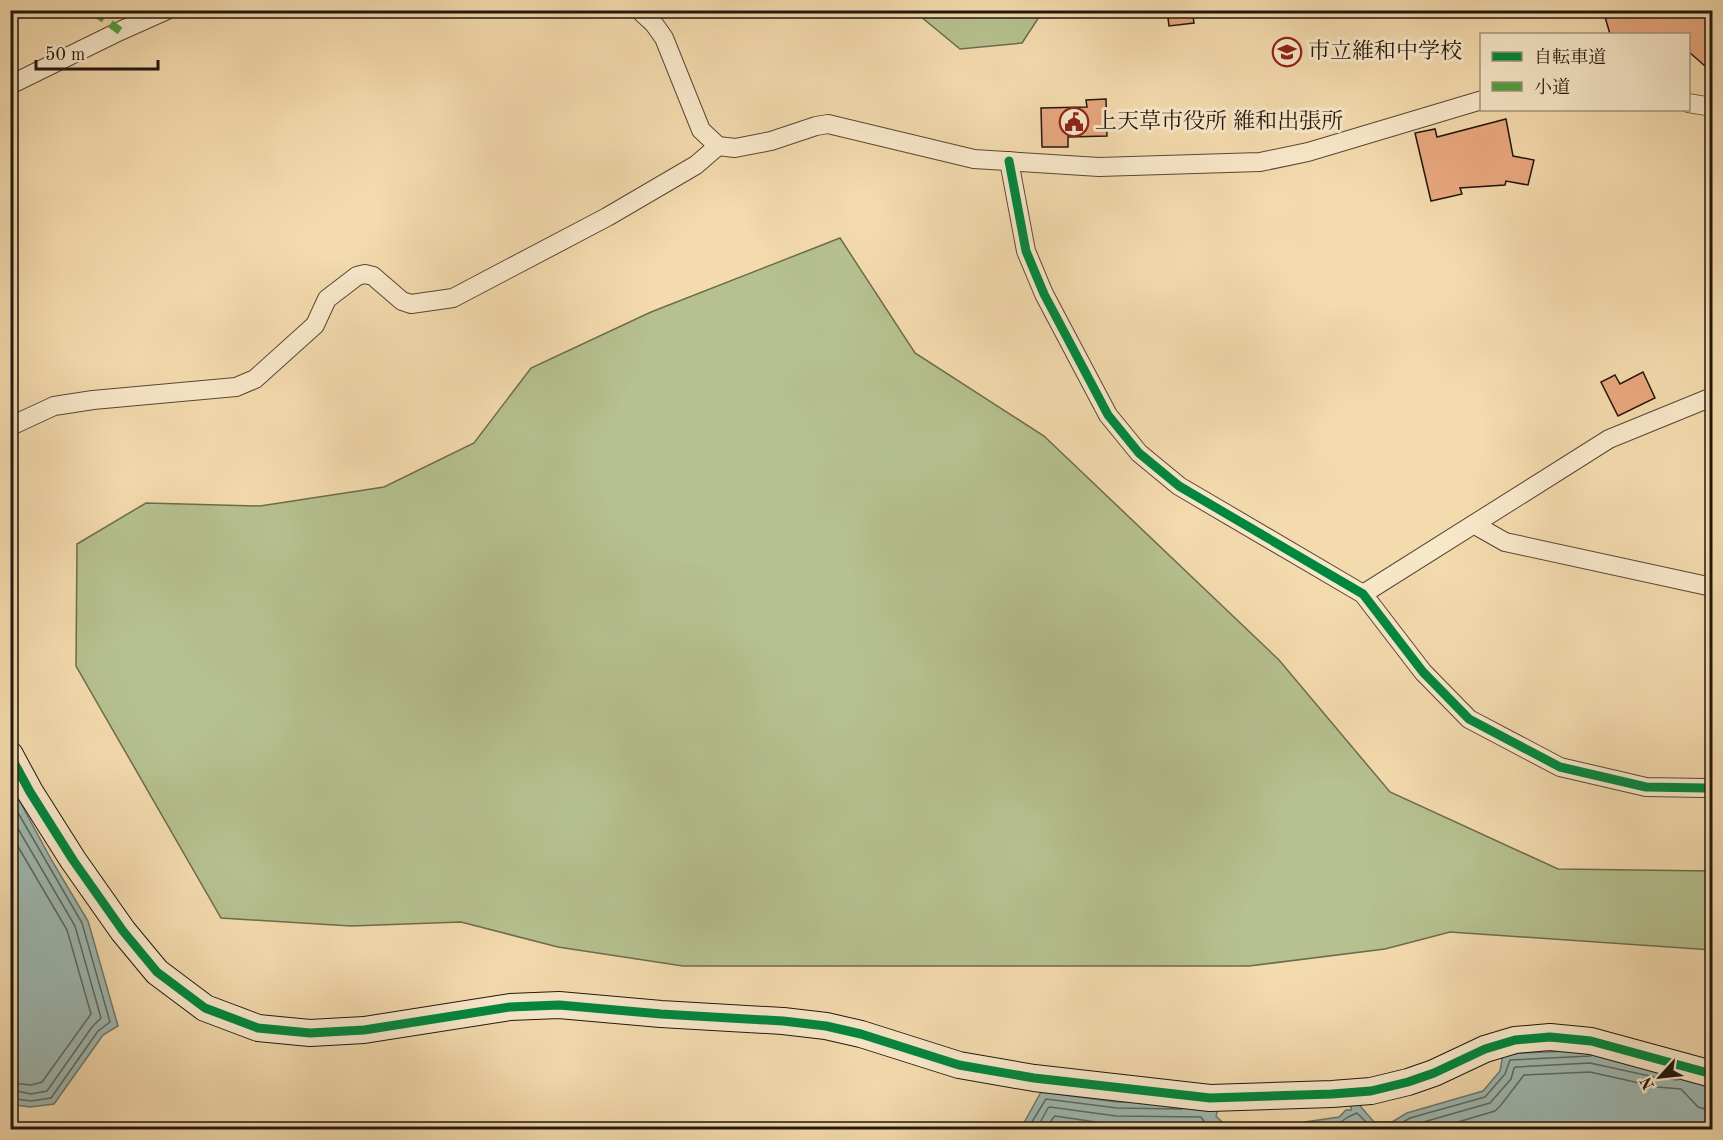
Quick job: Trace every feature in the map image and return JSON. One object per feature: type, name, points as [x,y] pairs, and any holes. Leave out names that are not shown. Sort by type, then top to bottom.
[{"type":"street","points":[[10,85],[167,10]]},
{"type":"street","points":[[639,10],[654,24],[664,38],[701,130],[718,146],[735,148],[771,141],[828,124],[974,159],[1099,167],[1260,162],[1308,152],[1480,101]]},
{"type":"street","points":[[1690,103],[1713,107]]},
{"type":"street","points":[[10,428],[54,406],[93,400],[236,387],[255,379],[315,325],[327,299],[357,276],[365,274],[373,276],[402,301],[411,304],[453,298],[607,217],[696,165],[718,146]]},
{"type":"street","points":[[1009,161],[1026,251],[1044,294],[1108,415],[1139,453],[1179,486],[1363,594],[1423,672],[1469,719],[1560,767],[1646,787],[1704,788],[1713,786]]},
{"type":"street","points":[[1363,594],[1609,439],[1713,397]]},
{"type":"street","points":[[1475,525],[1505,542],[1713,587]]},
{"type":"street","points":[[10,755],[30,792],[73,860],[123,931],[157,972],[205,1008],[258,1028],[310,1033],[364,1030],[510,1007],[559,1005],[783,1021],[826,1026],[861,1034],[959,1065],[1034,1078],[1210,1098],[1371,1091],[1434,1073],[1485,1049],[1515,1040],[1550,1037],[1591,1041],[1713,1074]]},
{"type":"green space","points":[[914,11],[1043,11],[1022,43],[960,49]]},
{"type":"green space","points":[[840,238],[915,353],[1044,436],[1279,660],[1390,792],[1558,869],[1712,871],[1712,950],[1450,932],[1385,949],[1249,966],[683,966],[558,947],[461,922],[351,926],[221,918],[76,666],[77,544],[146,503],[260,506],[384,487],[474,443],[531,368],[651,312]]},
{"type":"water","points":[[11,785],[88,921],[118,1026],[103,1035],[54,1104],[30,1107],[11,1106]]},
{"type":"water","points":[[1591,1050],[1694,1067],[1712,1091],[1712,1129],[1296,1130],[1305,1122],[1339,1117],[1346,1110],[1351,1110],[1351,1104],[1355,1100],[1374,1122],[1392,1122],[1407,1113],[1483,1091],[1500,1071],[1503,1054]]},
{"type":"water","points":[[1041,1092],[1117,1102],[1205,1103],[1218,1110],[1216,1116],[1224,1124],[1254,1129],[1020,1130]]},
{"type":"building","points":[[1167,10],[1192,10],[1194,23],[1169,26]]},
{"type":"building","points":[[1603,10],[1713,10],[1713,57],[1705,66],[1690,53],[1690,33],[1610,33]]},
{"type":"building","name":"上天草市役所 維和出張所","points":[[1106,99],[1107,136],[1068,137],[1068,147],[1042,147],[1041,108],[1087,107],[1086,100]]},
{"type":"building","points":[[1506,119],[1513,156],[1534,160],[1528,185],[1506,181],[1505,185],[1460,188],[1462,194],[1431,201],[1415,133],[1435,129],[1437,137]]},
{"type":"building","points":[[1643,372],[1655,398],[1618,416],[1601,382],[1615,375],[1620,384]]},
{"type":"marked path","points":[[92,10],[120,31]]},
{"type":"cycle path","points":[[1009,161],[1026,251],[1044,294],[1108,415],[1139,453],[1179,486],[1363,594],[1423,672],[1469,719],[1560,767],[1646,787],[1704,788],[1712,786]]},
{"type":"cycle path","points":[[10,755],[30,792],[73,860],[123,931],[157,972],[205,1008],[258,1028],[310,1033],[364,1030],[510,1007],[559,1005],[783,1021],[826,1026],[861,1034],[959,1065],[1034,1078],[1210,1098],[1371,1091],[1434,1073],[1485,1049],[1515,1040],[1550,1037],[1591,1041],[1712,1074]]},
{"type":"place","name":"市立維和中学校","points":[[1287,52]]},
{"type":"place","name":"上天草市役所 維和出張所","points":[[1074,122]]}]
